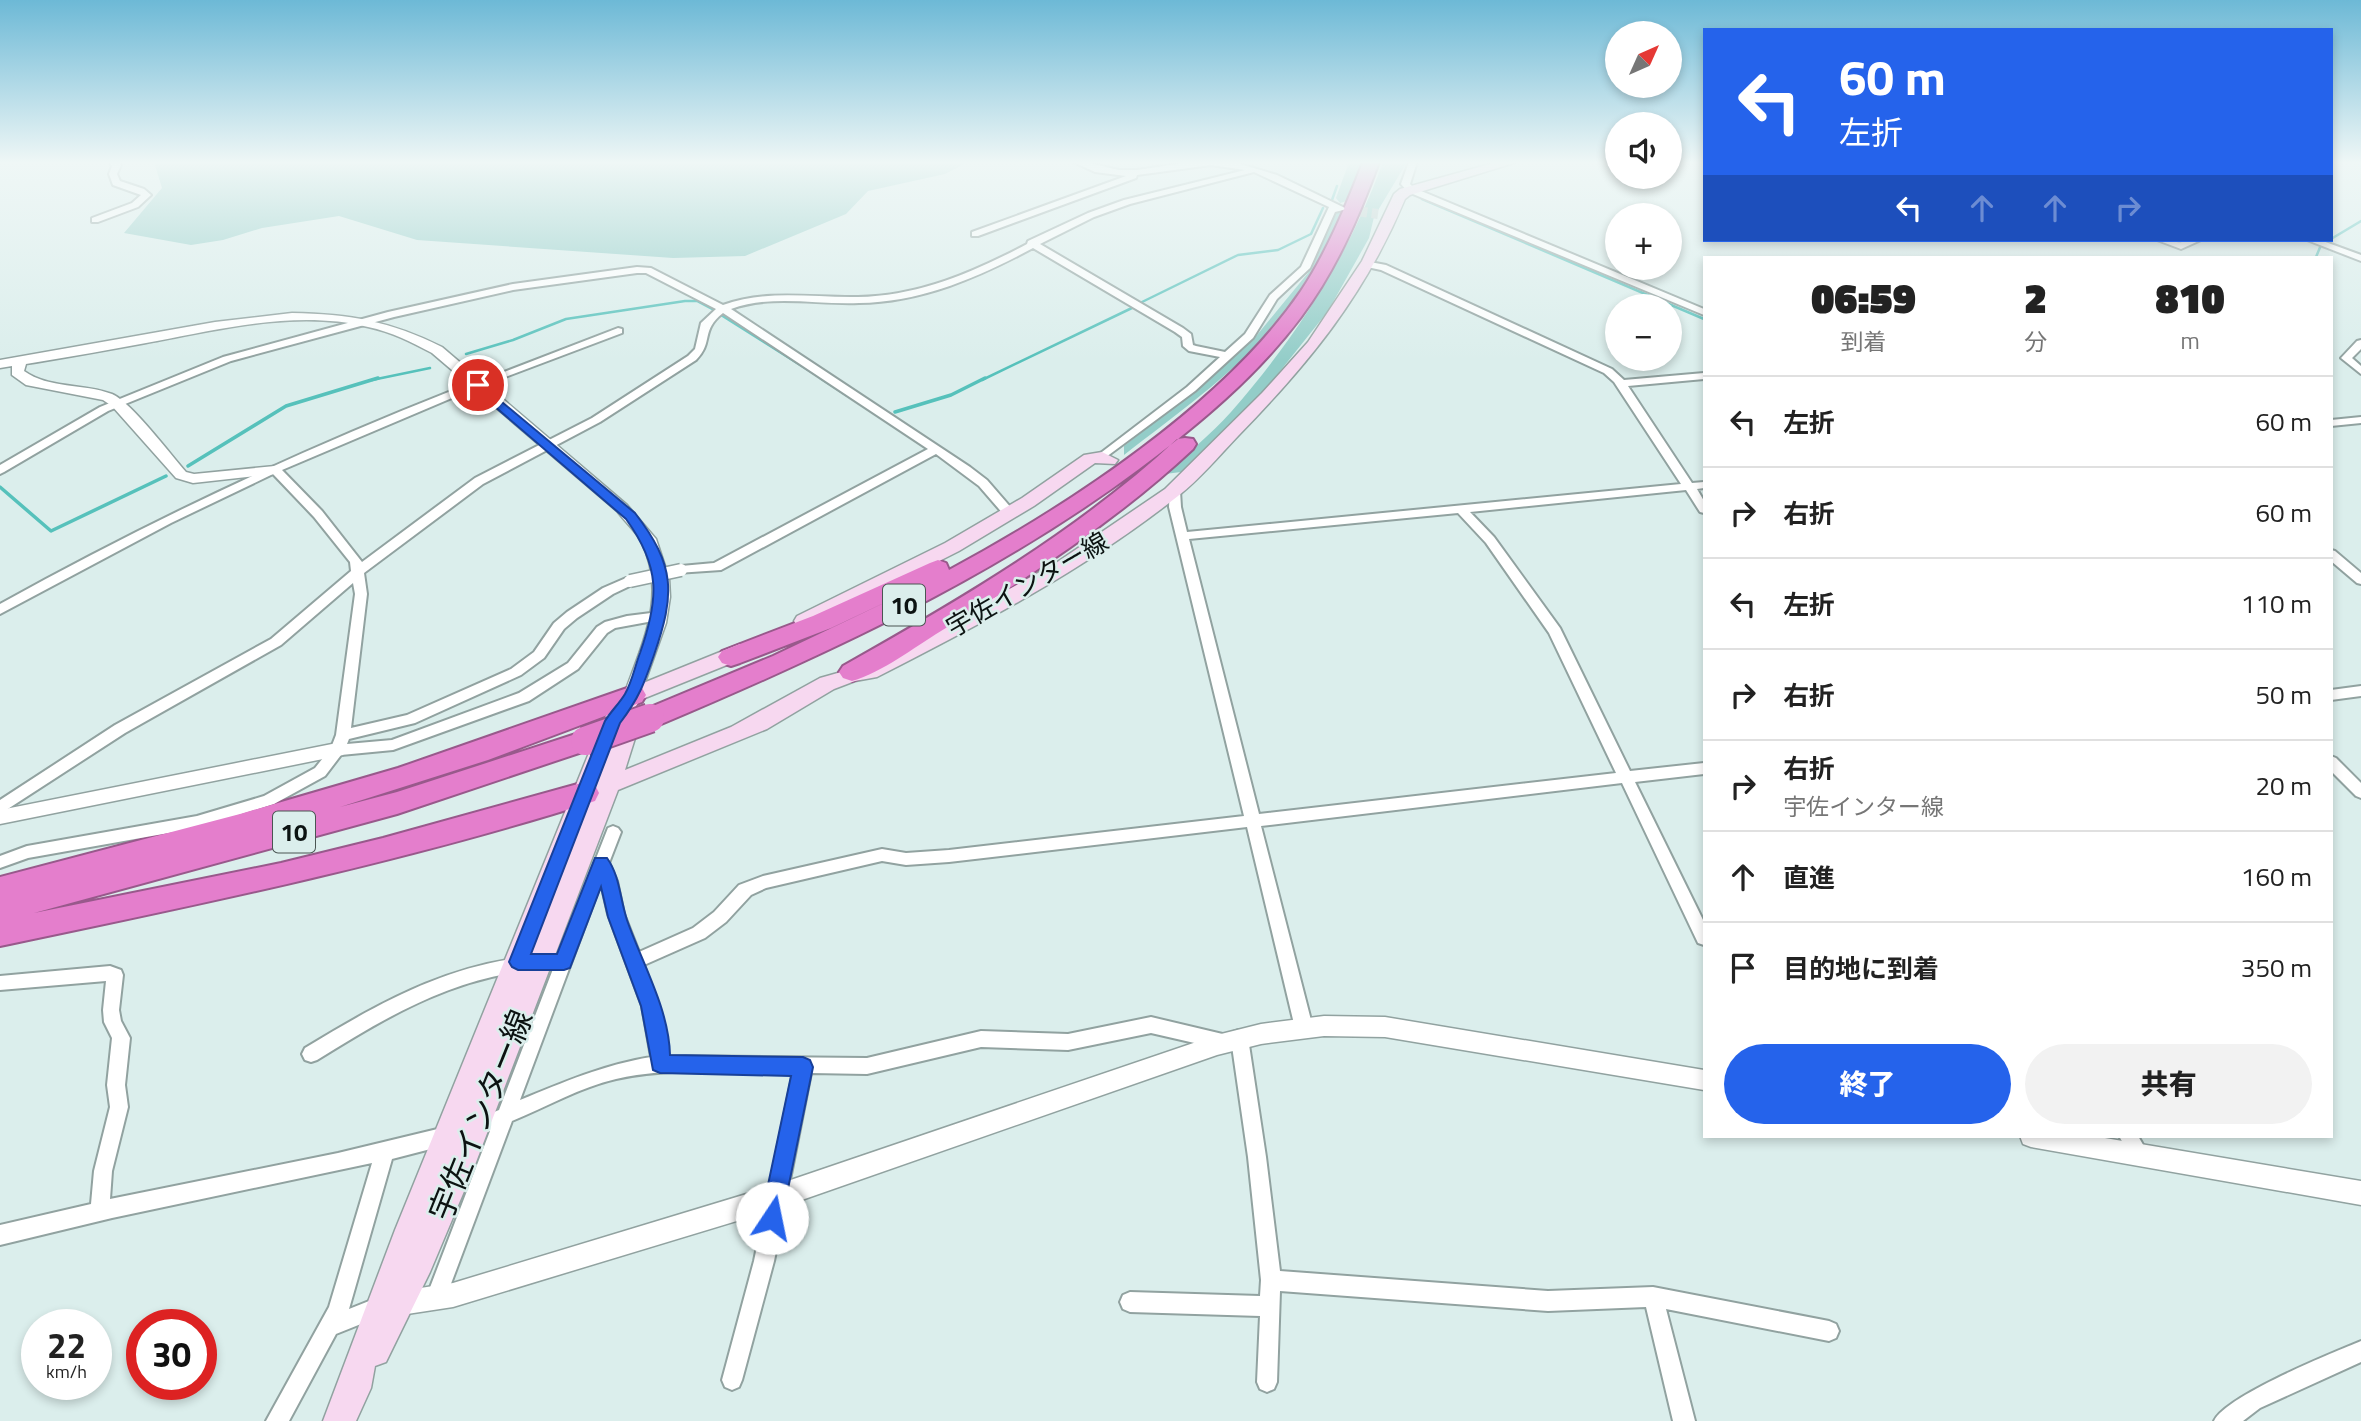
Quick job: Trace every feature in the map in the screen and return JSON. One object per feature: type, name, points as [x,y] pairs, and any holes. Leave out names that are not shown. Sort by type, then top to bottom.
[{"type":"highway","name":"10","points":[[0,910],[397,803],[585,741],[768,670],[923,594],[1028,536],[1140,459],[1178,429],[1234,380],[1295,310],[1327,263],[1345,228]]},
{"type":"highway","points":[[852,672],[908,641],[1025,568],[1145,480],[1254,377],[1284,339],[1322,279],[1327,263]]},
{"type":"highway","points":[[730,657],[822,622],[950,562],[1050,510],[1115,468],[1140,459]]},
{"type":"highway","points":[[0,889],[300,808],[577,718],[633,695]]},
{"type":"highway","points":[[0,933],[357,856],[597,789]]},
{"type":"main road","name":"宇佐インター線","points":[[597,789],[761,722],[852,672],[870,672],[1060,570],[1174,491],[1299,363],[1337,317],[1370,265],[1381,228]]},
{"type":"main road","points":[[633,695],[730,657],[952,547],[1090,459],[1106,459]]},
{"type":"main road","points":[[1155,483],[1174,491]]},
{"type":"main road","name":"宇佐インター線","points":[[391,1304],[428,1247],[476,1128],[541,962],[597,789],[631,717],[633,695]]},
{"type":"main road","name":"宇佐インター線","points":[[344,1410],[391,1304],[447,1136],[541,962]]},
{"type":"street","points":[[975,234],[990,228]]},
{"type":"street","points":[[0,807],[120,729],[276,642],[359,571],[479,481],[596,420],[692,358],[700,350],[701,333],[706,321],[724,309],[767,297],[842,302],[892,297],[970,276],[1064,228]]},
{"type":"street","points":[[1106,459],[1229,356],[1249,336],[1273,297],[1305,268],[1323,228]]},
{"type":"street","points":[[1503,228],[1703,312]]},
{"type":"street","points":[[2168,242],[2181,246],[2191,242]]},
{"type":"street","points":[[2317,242],[2361,258]]},
{"type":"street","points":[[1031,243],[1179,330],[1187,336],[1188,346],[1193,349],[1229,356]]},
{"type":"street","points":[[1370,265],[1383,267],[1604,369],[1620,384],[1703,507]]},
{"type":"street","points":[[0,470],[117,403],[226,359],[363,322],[548,281],[648,270],[724,309],[937,449],[983,483],[1009,513]]},
{"type":"street","points":[[0,364],[255,320],[305,318],[363,322],[417,338],[437,351],[622,508],[648,539],[661,578],[662,597],[659,616],[633,695]]},
{"type":"street","points":[[0,610],[156,524],[370,427],[618,331]]},
{"type":"street","points":[[2361,343],[2346,358],[2361,371]]},
{"type":"street","points":[[20,362],[17,372],[31,382],[101,394],[117,403],[181,475],[193,479],[275,470]]},
{"type":"street","points":[[1620,384],[1703,376]]},
{"type":"street","points":[[2333,423],[2361,419]]},
{"type":"street","points":[[0,817],[340,743],[410,719],[516,672],[539,655],[559,626],[608,591],[631,581],[681,570],[717,567],[937,449]]},
{"type":"street","points":[[0,862],[27,852],[197,822],[268,800],[320,772],[340,743],[361,594],[359,571],[356,561],[318,514],[275,470]]},
{"type":"street","points":[[1184,536],[1703,485]]},
{"type":"street","points":[[1174,491],[1175,507],[1304,1028]]},
{"type":"street","points":[[1461,509],[1490,540],[1555,631],[1703,936]]},
{"type":"street","points":[[2333,556],[2361,580]]},
{"type":"street","points":[[340,743],[393,745],[524,697],[573,666],[602,630],[627,620],[659,616]]},
{"type":"street","points":[[2333,695],[2361,691]]},
{"type":"street","points":[[2333,764],[2361,792]]},
{"type":"street","points":[[635,962],[699,933],[753,886],[873,856],[934,858],[1703,768]]},
{"type":"street","points":[[436,1298],[506,1114],[541,962],[601,863],[613,832]]},
{"type":"street","points":[[601,863],[606,870],[614,906],[653,1016],[660,1064]]},
{"type":"street","points":[[311,1054],[423,990],[471,971],[541,962]]},
{"type":"street","points":[[0,983],[110,973],[115,975],[111,1010],[113,1022],[121,1038],[116,1085],[119,1107],[103,1171],[100,1210]]},
{"type":"street","points":[[0,1235],[100,1210],[384,1154],[476,1128],[616,1071],[660,1064],[867,1066],[967,1041],[995,1037],[1077,1041],[1151,1025],[1232,1040]]},
{"type":"street","points":[[331,1326],[391,1304],[436,1298],[776,1197],[1232,1040],[1304,1028],[1346,1025],[1403,1029],[1703,1080]]},
{"type":"street","points":[[1232,1040],[1257,1157],[1271,1280],[1267,1382]]},
{"type":"street","points":[[732,1380],[754,1302],[803,1067]]},
{"type":"street","points":[[2054,1138],[2134,1145],[2361,1193]]},
{"type":"street","points":[[277,1421],[331,1326],[384,1154]]},
{"type":"street","points":[[1271,1280],[1548,1301],[1653,1297],[1829,1331]]},
{"type":"street","points":[[1653,1297],[1684,1421]]},
{"type":"street","points":[[1130,1302],[1270,1306]]},
{"type":"street","points":[[2225,1421],[2253,1401],[2361,1351]]},
{"type":"shaded area","points":[[128,228],[261,228],[223,240],[191,245],[124,233]]},
{"type":"shaded area","points":[[379,228],[812,228],[745,256],[673,258],[417,240]]},
{"type":"shaded area","points":[[1326,228],[1335,228],[1310,279],[1292,306],[1271,330],[1201,396],[1124,455],[1124,446],[1193,392],[1257,335],[1308,273]]},
{"type":"shaded area","points":[[1371,228],[1369,238],[1328,311],[1265,390],[1181,472],[1165,474],[1231,412],[1255,384],[1319,294],[1354,230]]},
{"type":"waterway","points":[[1142,302],[1238,255],[1278,250],[1311,234],[1314,228]]},
{"type":"waterway","points":[[1491,228],[1703,319]]},
{"type":"waterway","points":[[2333,238],[2349,228]]},
{"type":"waterway","points":[[2316,256],[2321,245],[2326,242]]},
{"type":"waterway","points":[[466,354],[513,340],[566,319],[685,301],[697,301],[714,310]]},
{"type":"waterway","points":[[982,380],[1134,307]]},
{"type":"waterway","points":[[721,315],[824,380]]},
{"type":"waterway","points":[[372,380],[430,368]]},
{"type":"waterway","points":[[188,466],[286,406],[378,378]]},
{"type":"waterway","points":[[821,378],[847,395]]},
{"type":"waterway","points":[[895,412],[951,395],[985,378]]},
{"type":"waterway","points":[[0,487],[51,531],[166,476]]},
{"type":"route","points":[[478,385],[631,516],[648,539],[661,578],[662,597],[657,623],[633,695],[613,721],[518,962],[564,962],[601,863],[606,870],[617,917],[650,1006],[660,1049],[660,1064],[803,1067],[772,1218]]}]
